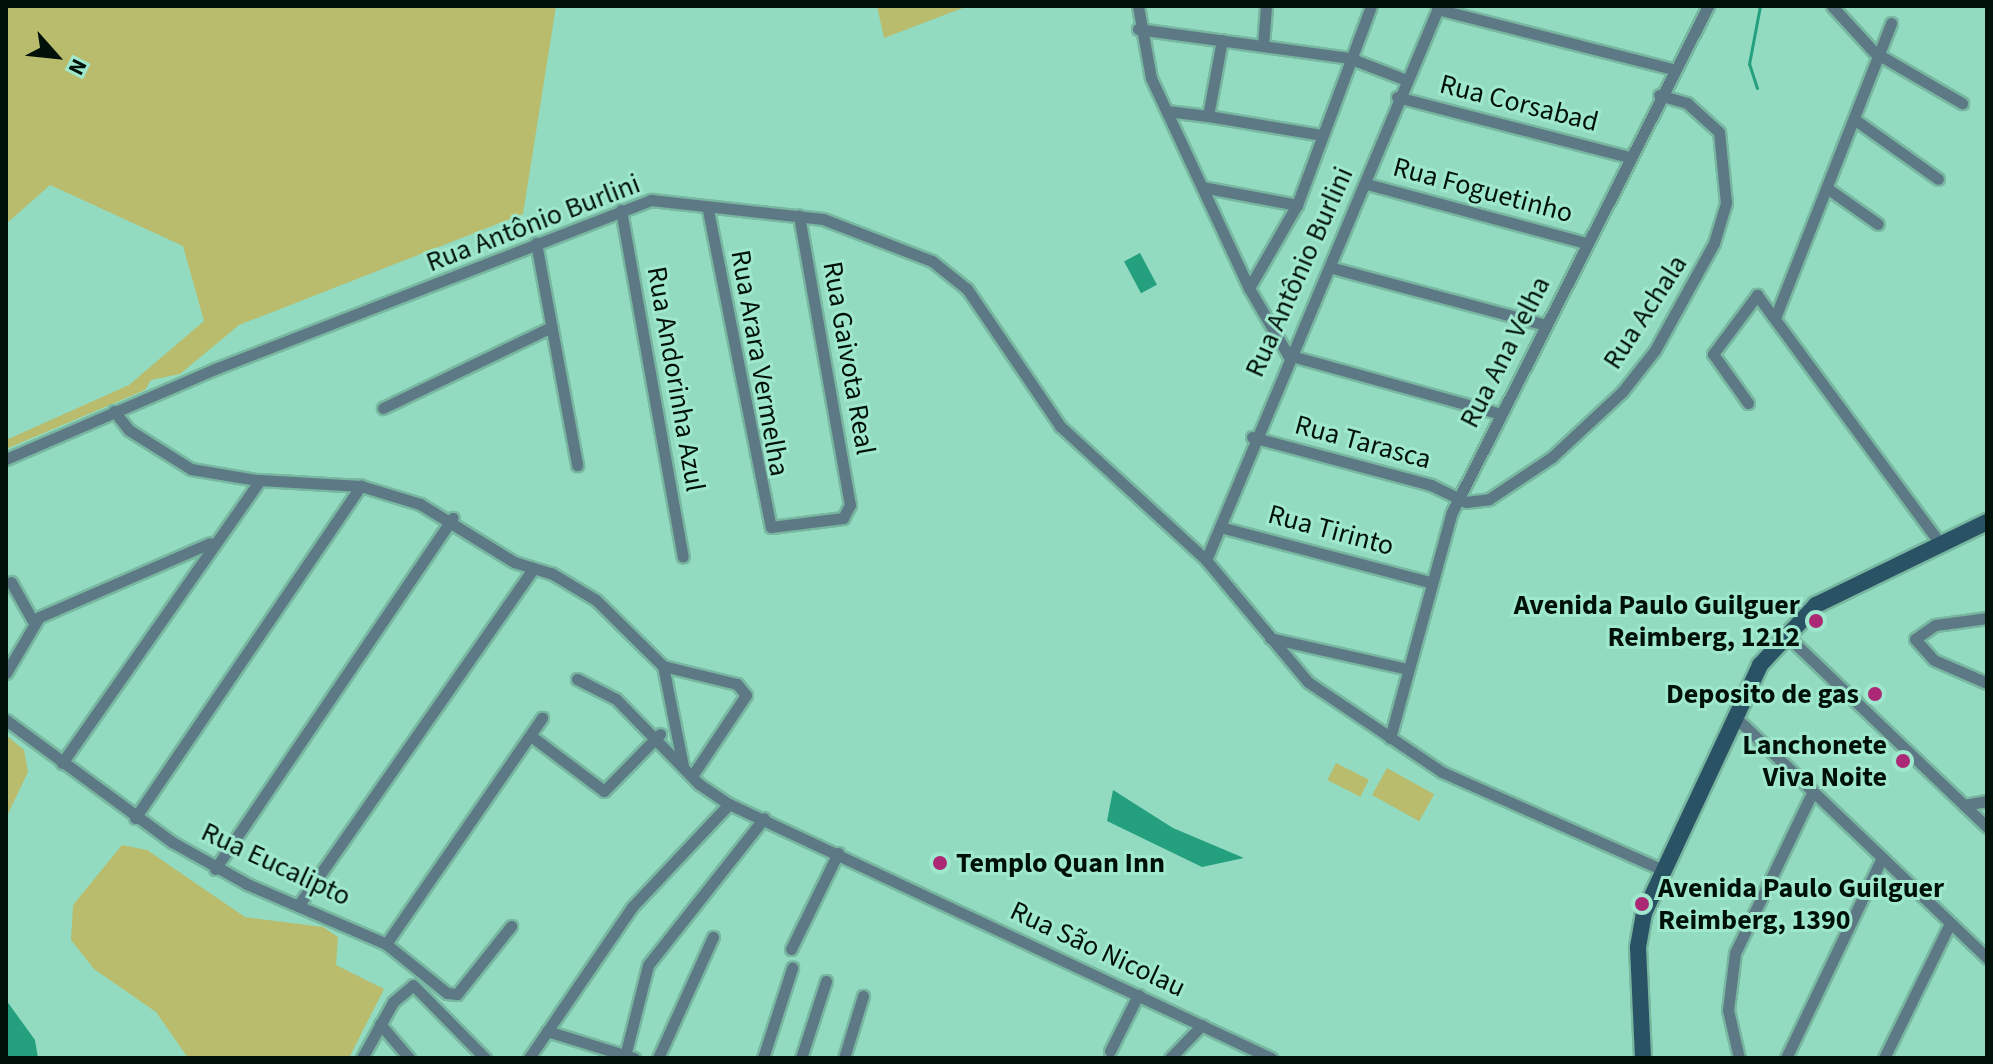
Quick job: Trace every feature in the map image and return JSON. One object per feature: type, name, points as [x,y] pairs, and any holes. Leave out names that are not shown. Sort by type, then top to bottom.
[{"type":"main road","points":[[1643,1058],[1638,947],[1661,869],[1733,715],[1783,633],[1862,577],[1987,522]]},
{"type":"street","points":[[1138,6],[1138,29],[1167,111],[1249,288],[1288,355],[1501,414]]},
{"type":"street","points":[[1263,46],[1266,6]]},
{"type":"street","points":[[1249,288],[1297,205],[1349,58],[1371,6]]},
{"type":"street","name":"Rua Ana Velha","points":[[1390,738],[1430,582],[1458,501],[1672,69],[1708,6]]},
{"type":"street","points":[[1832,6],[1879,54],[1962,103]]},
{"type":"street","points":[[1438,8],[1672,69]]},
{"type":"street","name":"Rua Antônio Burlini","points":[[1206,560],[1252,437],[1288,355],[1333,268],[1404,79],[1438,8]]},
{"type":"street","points":[[1775,318],[1891,23]]},
{"type":"street","points":[[1138,29],[1349,58],[1404,79]]},
{"type":"street","points":[[1208,116],[1222,40]]},
{"type":"street","name":"Rua Achala","points":[[1458,501],[1489,499],[1552,457],[1622,392],[1707,260],[1726,203],[1719,132],[1687,103],[1659,95]]},
{"type":"street","name":"Rua Corsabad","points":[[1397,97],[1629,157]]},
{"type":"street","points":[[1167,111],[1322,135]]},
{"type":"street","points":[[1854,119],[1938,179]]},
{"type":"street","name":"Rua Foguetinho","points":[[1367,184],[1586,243]]},
{"type":"street","points":[[1202,187],[1297,205]]},
{"type":"street","points":[[1827,188],[1878,224]]},
{"type":"street","name":"Rua Antônio Burlini","points":[[6,459],[114,411],[621,210],[664,199],[708,210],[799,215],[851,228],[949,272],[1060,426],[1206,560],[1308,682],[1390,738],[1516,810],[1661,869]]},
{"type":"street","name":"Rua Andorinha Azul","points":[[621,210],[683,557]]},
{"type":"street","name":"Rua Arara Vermelha","points":[[708,210],[766,524],[843,518],[850,510]]},
{"type":"street","name":"Rua Gaivota Real","points":[[799,215],[850,510]]},
{"type":"street","points":[[536,243],[577,465]]},
{"type":"street","points":[[1333,268],[1546,325]]},
{"type":"street","points":[[1748,403],[1715,349],[1753,295],[1775,318],[1940,543]]},
{"type":"street","points":[[383,408],[551,327]]},
{"type":"street","points":[[114,411],[129,430],[191,469],[257,480],[361,486],[453,518],[532,570],[596,600],[663,666],[737,684],[746,695],[692,776]]},
{"type":"street","name":"Rua Tarasca","points":[[1252,437],[1431,485],[1458,501]]},
{"type":"street","points":[[62,763],[257,480]]},
{"type":"street","points":[[135,818],[361,486]]},
{"type":"street","points":[[215,869],[453,518]]},
{"type":"street","name":"Rua Tirinto","points":[[1220,527],[1430,582]]},
{"type":"street","points":[[6,673],[34,623],[211,543]]},
{"type":"street","points":[[300,903],[532,570]]},
{"type":"street","points":[[11,582],[34,623]]},
{"type":"street","points":[[1987,618],[1935,625],[1915,639],[1934,660],[1987,683]]},
{"type":"street","points":[[1783,633],[1987,827]]},
{"type":"street","points":[[1270,638],[1408,669]]},
{"type":"street","points":[[663,666],[683,766]]},
{"type":"street","name":"Rua São Nicolau","points":[[577,679],[616,699],[657,737],[692,776],[729,804],[1271,1058]]},
{"type":"street","points":[[1733,715],[1987,958]]},
{"type":"street","points":[[386,944],[542,718]]},
{"type":"street","name":"Rua Eucalipto","points":[[6,720],[135,818],[215,869],[300,903],[386,944],[420,968],[447,993],[457,994],[511,926]]},
{"type":"street","points":[[531,736],[601,791],[657,737]]},
{"type":"street","points":[[1739,1058],[1728,1010],[1735,953],[1812,793]]},
{"type":"street","points":[[1964,805],[1987,801]]},
{"type":"street","points":[[529,1058],[632,907],[729,804]]},
{"type":"street","points":[[547,1031],[629,1057],[648,965],[764,818]]},
{"type":"street","points":[[791,949],[838,853]]},
{"type":"street","points":[[1786,1058],[1882,858]]},
{"type":"street","points":[[1884,1058],[1950,923]]},
{"type":"street","points":[[658,1058],[713,937]]},
{"type":"street","points":[[416,986],[420,968]]},
{"type":"street","points":[[763,1058],[792,968]]},
{"type":"street","points":[[801,1058],[826,981]]},
{"type":"street","points":[[362,1058],[400,992],[416,986]]},
{"type":"street","points":[[416,986],[485,1058]]},
{"type":"street","points":[[1110,1051],[1138,995]]},
{"type":"street","points":[[844,1058],[863,996]]},
{"type":"street","points":[[380,1024],[409,1058]]},
{"type":"street","points":[[1170,1058],[1202,1025]]},
{"type":"shaded area","points":[[6,6],[556,6],[523,214],[239,325],[180,374],[151,380],[145,390],[6,449],[6,440],[129,385],[204,321],[183,246],[50,185],[6,224]]},
{"type":"shaded area","points":[[877,6],[968,6],[884,38]]},
{"type":"shaded area","points":[[1140,253],[1157,285],[1141,293],[1124,261]]},
{"type":"shaded area","points":[[6,735],[24,750],[28,772],[6,818]]},
{"type":"shaded area","points":[[1336,763],[1369,780],[1360,797],[1327,780]]},
{"type":"shaded area","points":[[1387,768],[1434,794],[1419,821],[1372,795]]},
{"type":"shaded area","points":[[1113,790],[1173,828],[1244,858],[1202,867],[1107,821]]},
{"type":"shaded area","points":[[122,845],[147,850],[245,917],[323,927],[338,937],[336,965],[384,989],[349,1058],[188,1058],[156,1012],[94,969],[71,940],[73,905]]},
{"type":"shaded area","points":[[6,1000],[35,1040],[38,1058],[6,1058]]},
{"type":"waterway","points":[[1757,88],[1749,64],[1760,6]]},
{"type":"place","name":"Avenida Paulo Guilguer Reimberg, 1212","points":[[1816,621]]},
{"type":"place","name":"Deposito de gas","points":[[1875,694]]},
{"type":"place","name":"Lanchonete Viva Noite","points":[[1903,761]]},
{"type":"place","name":"Templo Quan Inn","points":[[940,863]]},
{"type":"place","name":"Avenida Paulo Guilguer Reimberg, 1390","points":[[1642,904]]}]
